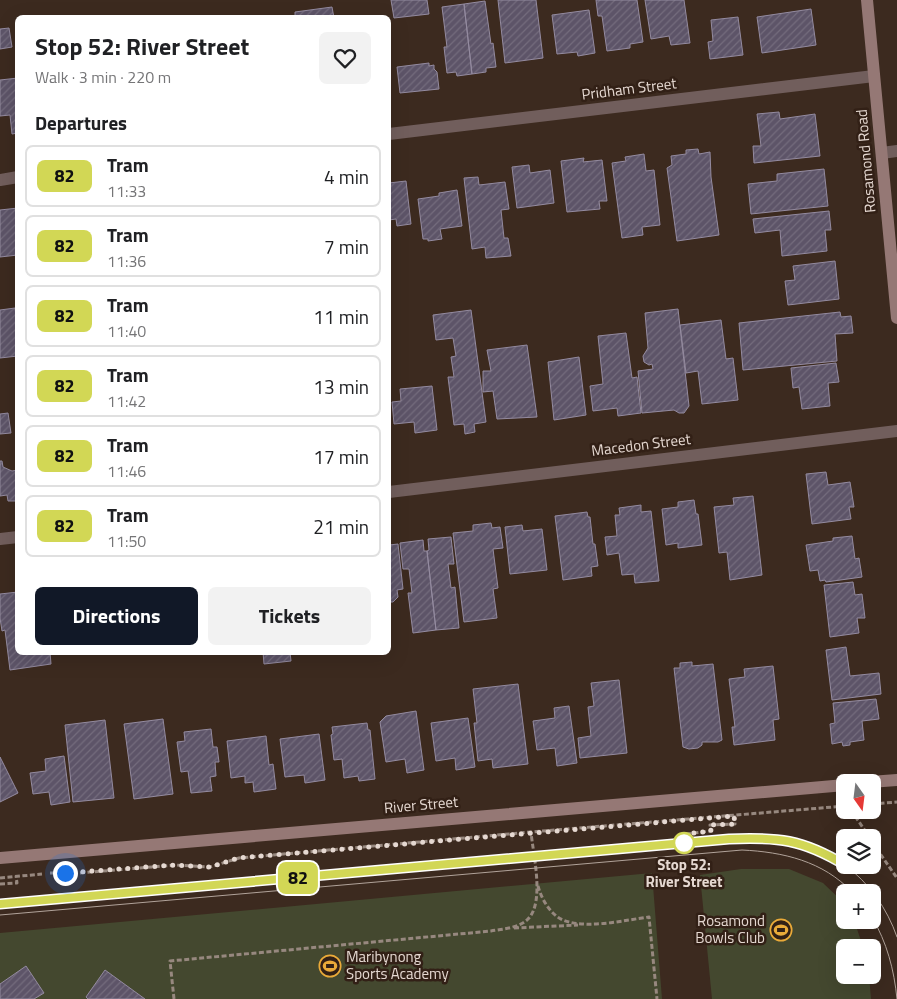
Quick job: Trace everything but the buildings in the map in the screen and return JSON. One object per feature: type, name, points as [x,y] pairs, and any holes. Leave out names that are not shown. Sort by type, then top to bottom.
[{"type":"street","name":"Rosamond Road","points":[[867,0],[897,318]]},
{"type":"street","name":"Pridham Street","points":[[391,134],[874,76]]},
{"type":"street","points":[[882,153],[897,151]]},
{"type":"street","points":[[0,180],[15,178]]},
{"type":"street","name":"Macedon Street","points":[[391,492],[897,430]]},
{"type":"street","points":[[0,539],[15,537]]},
{"type":"street","points":[[881,781],[897,780]]},
{"type":"street","name":"River Street","points":[[0,858],[836,785]]},
{"type":"path","points":[[881,803],[897,802]]},
{"type":"path","points":[[0,878],[175,865],[210,867],[238,858],[836,807]]},
{"type":"path","points":[[686,834],[711,831],[710,825],[735,824],[734,816]]},
{"type":"path","points":[[509,928],[519,925],[528,919],[533,910],[537,892],[531,832]]},
{"type":"path","points":[[881,855],[897,878]]},
{"type":"path","points":[[535,868],[540,893],[549,910],[568,922],[593,924]]},
{"type":"path","points":[[0,884],[17,883],[16,876]]},
{"type":"path","points":[[174,999],[170,962],[416,939],[509,928],[593,924],[649,917],[656,999]]},
{"type":"green space","name":"Rosamond Bowls Club","points":[[741,869],[789,869],[823,883],[836,895],[836,929],[857,929],[860,939],[836,939],[836,984],[870,984],[871,999],[712,999],[700,875]]},
{"type":"green space","name":"Maribynong Sports Academy","points":[[652,873],[662,999],[0,999],[0,933]]},
{"type":"tram line","points":[[0,904],[729,839],[776,839],[803,845],[836,860]]},
{"type":"tram line","name":"82","points":[[0,904],[729,839],[773,839],[793,842],[812,847],[836,859]]},
{"type":"tram line","points":[[0,915],[742,850],[772,853],[802,860],[828,873],[844,884]]},
{"type":"tram line","points":[[856,874],[882,906],[897,937]]},
{"type":"tram line","points":[[878,929],[889,956],[897,999]]},
{"type":"place","name":"Stop 52: River Street","points":[[684,843]]},
{"type":"place","name":"Rosamond Bowls Club","points":[[781,930]]},
{"type":"place","name":"Maribynong Sports Academy","points":[[330,966]]},
{"type":"route","points":[[65,873],[175,865],[210,867],[238,858],[734,816],[735,824],[710,825],[711,831],[686,834],[684,843]]}]
